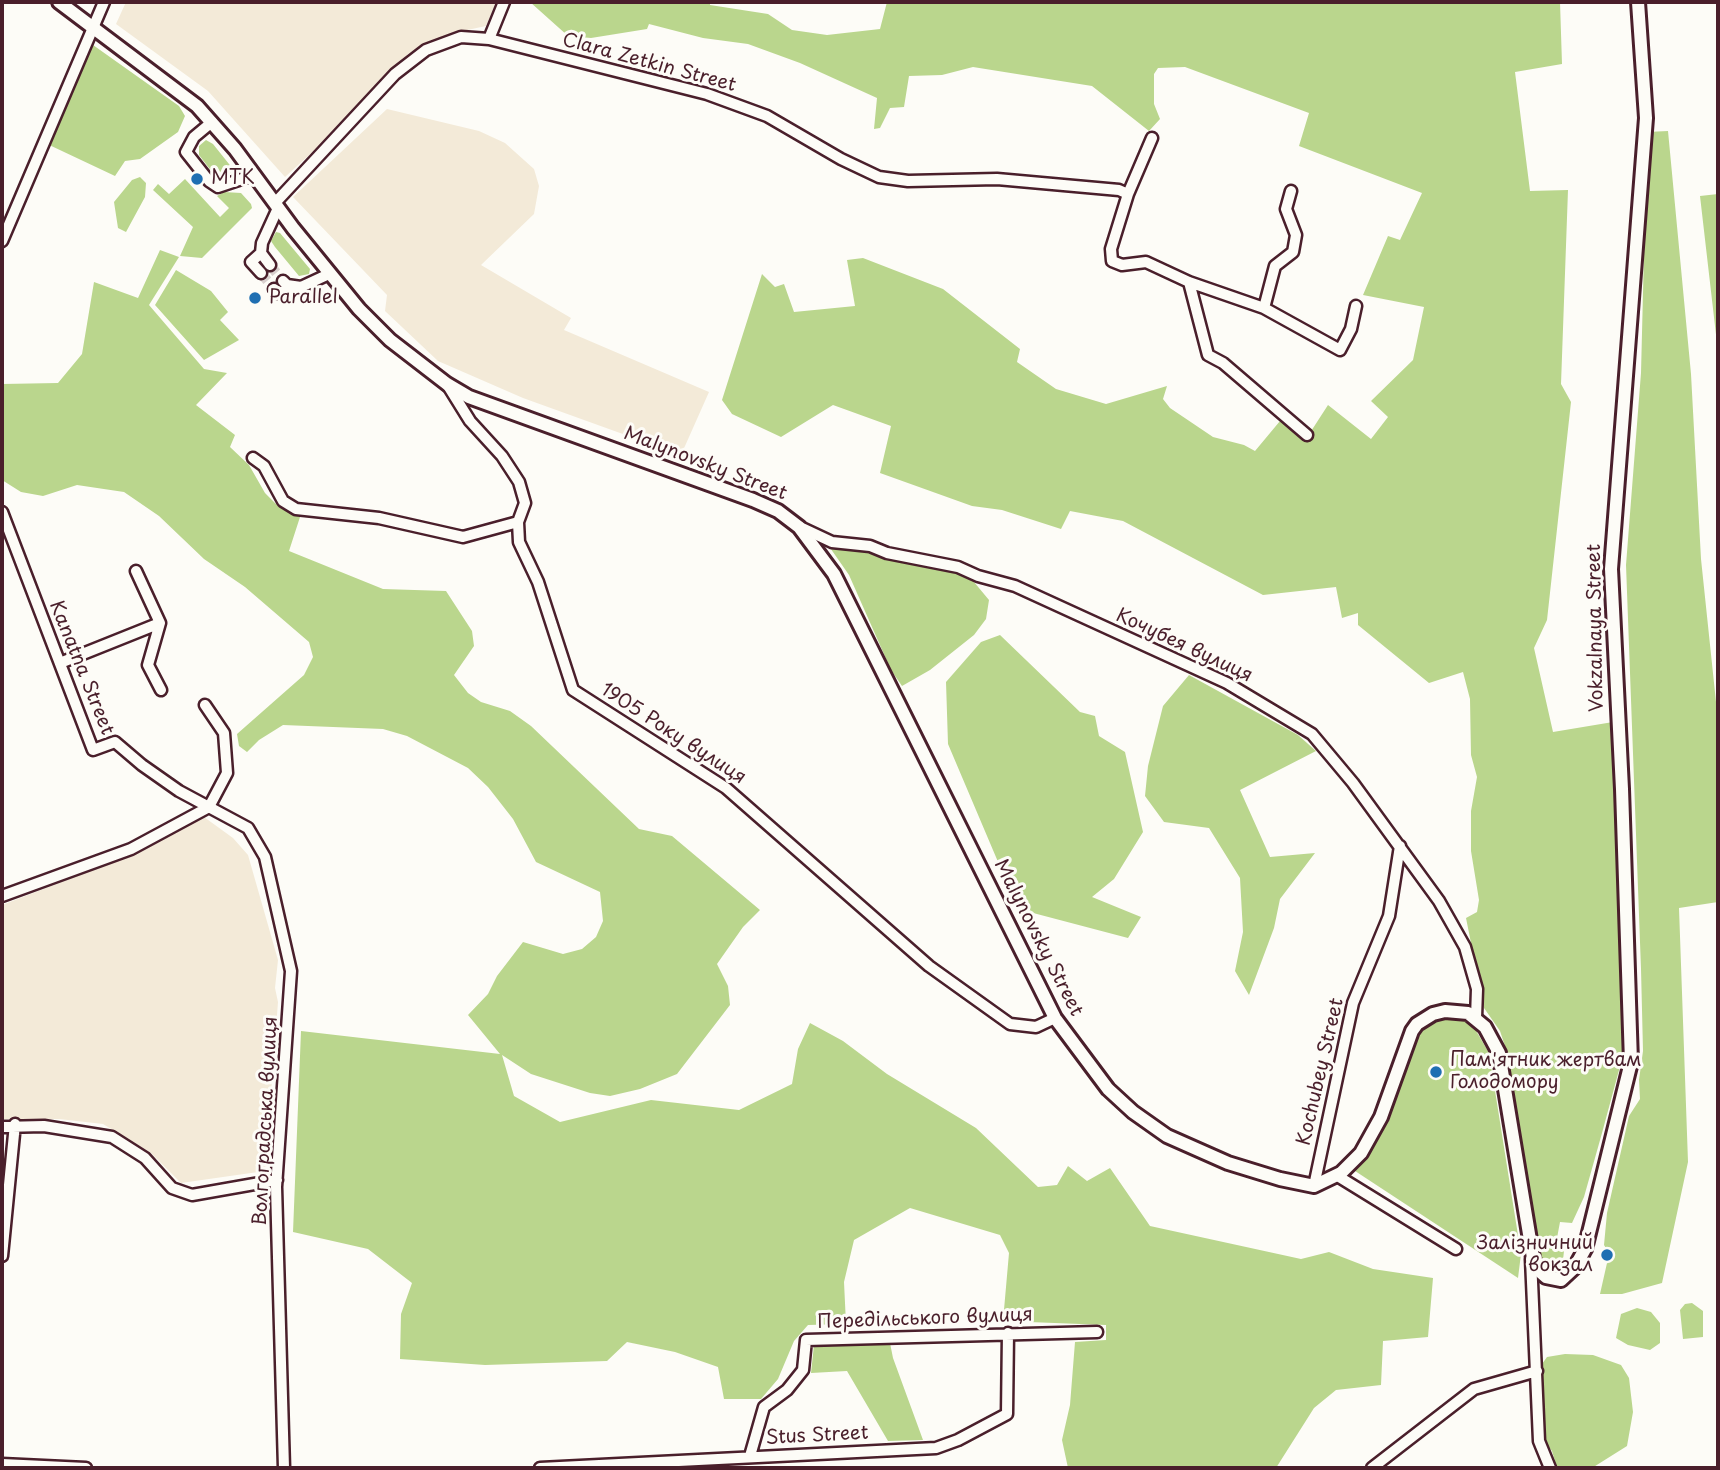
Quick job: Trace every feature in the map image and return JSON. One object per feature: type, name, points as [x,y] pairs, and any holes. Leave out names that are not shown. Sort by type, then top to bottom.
[{"type":"main road","name":"Malynovsky Street","points":[[59,2],[94,25],[184,94],[212,122],[329,274],[390,340],[446,384],[469,397],[753,500],[778,511],[799,527],[834,574],[1055,1018],[1108,1089],[1167,1136],[1228,1163],[1280,1180],[1314,1186]]},
{"type":"main road","name":"Vokzalnaya Street","points":[[1530,1241],[1537,1269],[1546,1278],[1561,1280],[1575,1268],[1585,1249],[1631,1062],[1611,569],[1646,118],[1637,2]]},
{"type":"main road","points":[[1314,1186],[1336,1175],[1361,1153],[1381,1117],[1412,1031],[1433,1014],[1458,1010],[1476,1018],[1494,1039],[1499,1053],[1530,1241]]},
{"type":"street","points":[[2,241],[104,2]]},
{"type":"street","points":[[489,39],[504,2]]},
{"type":"street","name":"Clara Zetkin Street","points":[[261,273],[251,262],[261,253],[276,206],[395,74],[426,50],[461,37],[489,39],[707,94],[767,116],[841,159],[879,177],[908,181],[956,178],[1017,180],[1119,190],[1128,194]]},
{"type":"street","points":[[212,122],[194,137],[186,152],[209,181],[218,187],[240,182],[254,175]]},
{"type":"street","points":[[1152,138],[1128,194],[1111,249],[1112,261],[1122,265],[1146,262],[1189,282],[1264,308],[1340,350],[1351,329],[1356,306]]},
{"type":"street","points":[[1264,308],[1275,266],[1293,252],[1296,235],[1286,209],[1291,191]]},
{"type":"street","points":[[261,253],[270,265]]},
{"type":"street","points":[[274,289],[278,293],[301,287],[329,274]]},
{"type":"street","points":[[284,281],[287,285],[301,287]]},
{"type":"street","points":[[1189,282],[1208,355],[1223,363],[1307,435]]},
{"type":"street","name":"1905 Року вулиця","points":[[446,384],[470,421],[502,456],[519,482],[525,503],[518,522],[519,542],[538,582],[573,690],[726,788],[929,966],[1010,1024],[1036,1027],[1055,1018]]},
{"type":"street","points":[[253,458],[264,466],[283,501],[296,509],[379,518],[463,537],[518,522]]},
{"type":"street","name":"Kanatna Street","points":[[2,512],[93,750],[116,742],[142,765],[209,807]]},
{"type":"street","name":"Кочубея вулиця","points":[[799,527],[832,542],[870,546],[887,553],[958,567],[978,576],[1015,586],[1227,682],[1311,734],[1400,846],[1439,901],[1465,947],[1478,989],[1476,1018]]},
{"type":"street","points":[[136,571],[160,623],[148,665],[161,690]]},
{"type":"street","points":[[60,663],[160,623]]},
{"type":"street","points":[[2,896],[131,849],[209,807],[228,773],[224,733],[205,705]]},
{"type":"street","name":"Волгоградська вулиця","points":[[209,807],[232,818],[258,841],[265,857],[291,971],[277,1180],[284,1468]]},
{"type":"street","name":"Kochubey Street","points":[[1314,1186],[1353,1003],[1389,916],[1400,846]]},
{"type":"street","points":[[2,1127],[15,1124],[112,1137],[145,1158],[172,1188],[192,1195],[277,1180]]},
{"type":"street","points":[[2,1256],[15,1124]]},
{"type":"street","points":[[1336,1175],[1456,1249]]},
{"type":"street","points":[[1530,1241],[1539,1441],[1550,1468]]},
{"type":"street","name":"Передільського вулиця","points":[[750,1456],[764,1407],[787,1390],[803,1370],[806,1340],[1097,1332]]},
{"type":"street","name":"Stus Street","points":[[540,1468],[936,1448],[958,1440],[1007,1414],[1008,1333]]},
{"type":"street","points":[[1372,1468],[1474,1389],[1537,1371]]},
{"type":"street","points":[[2,1464],[86,1468]]},
{"type":"shaded area","points":[[126,2],[496,2],[486,26],[453,33],[408,54],[362,101],[352,116],[285,177],[208,91],[116,24]]},
{"type":"shaded area","points":[[387,109],[479,131],[505,143],[534,169],[539,186],[534,214],[481,265],[571,318],[564,330],[709,392],[681,455],[523,398],[438,361],[385,311],[387,295],[293,197]]},
{"type":"shaded area","points":[[204,817],[233,838],[248,855],[278,960],[275,988],[278,1002],[265,1171],[181,1183],[151,1153],[103,1124],[59,1119],[2,1119],[2,905],[137,853]]},
{"type":"green space","points":[[530,2],[710,2],[710,5],[768,14],[792,30],[827,35],[880,29],[887,2],[1560,2],[1562,64],[1515,72],[1530,191],[1568,190],[1561,384],[1571,402],[1547,620],[1534,648],[1553,732],[1613,722],[1625,989],[1622,1059],[1584,1197],[1572,1223],[1560,1222],[1557,1238],[1565,1242],[1562,1269],[1548,1270],[1541,1264],[1536,1249],[1505,1046],[1500,1031],[1484,1008],[1466,918],[1477,912],[1479,900],[1471,851],[1471,811],[1477,777],[1471,755],[1470,699],[1463,672],[1429,683],[1358,625],[1358,613],[1342,618],[1336,587],[1263,595],[1123,521],[1070,511],[1061,529],[1002,510],[972,506],[880,473],[891,426],[833,405],[781,437],[732,414],[722,400],[762,274],[775,287],[784,284],[794,312],[855,306],[847,260],[863,258],[943,289],[1020,349],[1017,362],[1056,389],[1106,404],[1167,386],[1163,399],[1170,408],[1213,437],[1244,445],[1255,451],[1280,421],[1306,439],[1328,405],[1371,439],[1388,417],[1371,401],[1413,360],[1424,307],[1363,295],[1388,236],[1400,240],[1422,193],[1299,146],[1309,113],[1185,67],[1158,68],[1154,74],[1154,104],[1160,119],[1149,131],[1092,86],[973,67],[942,75],[909,76],[904,107],[890,108],[880,128],[874,129],[877,98],[800,63],[748,44],[703,38],[649,24],[647,29],[591,38],[568,36]]},
{"type":"green space","points":[[93,45],[179,106],[185,116],[178,132],[140,159],[125,161],[115,176],[45,143],[86,47]]},
{"type":"green space","points":[[1668,131],[1691,374],[1701,559],[1718,721],[1718,902],[1679,908],[1688,1162],[1662,1283],[1622,1294],[1600,1294],[1607,1263],[1612,1258],[1604,1245],[1607,1213],[1629,1116],[1640,1099],[1639,1080],[1643,1051],[1626,565],[1641,373],[1647,132]]},
{"type":"green space","points":[[206,140],[213,144],[233,169],[226,179],[216,177],[199,155],[199,146]]},
{"type":"green space","points":[[140,177],[146,183],[145,197],[126,232],[118,228],[114,202],[132,180]]},
{"type":"green space","points":[[185,179],[220,217],[229,208],[217,196],[224,192],[241,193],[252,208],[202,258],[180,256],[193,227],[153,190],[158,184],[169,194]]},
{"type":"green space","points":[[1718,194],[1718,352],[1700,196]]},
{"type":"green space","points":[[276,232],[280,233],[310,269],[309,274],[299,276],[275,247],[271,241]]},
{"type":"green space","points":[[160,250],[179,257],[149,305],[204,369],[227,373],[196,405],[235,435],[230,447],[249,465],[265,493],[278,506],[300,517],[289,551],[383,589],[446,591],[472,631],[474,646],[454,675],[468,693],[481,702],[510,711],[531,726],[639,829],[672,836],[760,910],[743,927],[717,964],[728,986],[730,1005],[677,1074],[640,1089],[610,1096],[590,1093],[531,1074],[502,1055],[514,1096],[560,1122],[651,1100],[739,1110],[792,1084],[798,1049],[810,1023],[843,1041],[887,1074],[976,1128],[1038,1187],[1057,1185],[1068,1166],[1087,1181],[1110,1168],[1150,1226],[1301,1259],[1329,1252],[1373,1269],[1433,1278],[1428,1337],[1383,1341],[1381,1385],[1336,1390],[1314,1408],[1276,1468],[1068,1468],[1062,1440],[1070,1405],[1075,1342],[1106,1340],[1106,1325],[1003,1321],[1009,1253],[1000,1235],[910,1208],[854,1240],[844,1282],[846,1324],[808,1325],[794,1341],[778,1379],[761,1399],[724,1399],[718,1367],[675,1352],[627,1342],[607,1361],[485,1365],[400,1359],[401,1314],[412,1283],[368,1249],[293,1232],[301,1031],[500,1054],[468,1015],[488,994],[497,976],[523,942],[563,954],[582,949],[596,937],[603,921],[600,892],[536,862],[513,819],[488,787],[468,768],[407,736],[383,729],[283,725],[259,740],[247,752],[239,746],[237,734],[304,675],[313,657],[309,642],[245,587],[204,559],[159,516],[124,492],[77,485],[43,496],[21,492],[2,480],[2,384],[58,383],[82,354],[94,282],[138,298]]},
{"type":"green space","points":[[176,270],[211,291],[228,312],[220,320],[239,340],[204,360],[155,305]]},
{"type":"green space","points":[[826,542],[964,570],[989,600],[986,619],[974,635],[930,670],[902,686],[891,670],[849,575]]},
{"type":"green space","points":[[1000,635],[1080,712],[1095,716],[1099,736],[1125,752],[1143,832],[1114,879],[1092,897],[1141,917],[1128,938],[1018,909],[948,744],[946,682],[981,642]]},
{"type":"green space","points":[[1189,675],[1298,735],[1316,751],[1240,790],[1270,857],[1315,853],[1280,899],[1274,928],[1249,995],[1235,971],[1243,932],[1240,878],[1209,828],[1164,822],[1145,796],[1148,766],[1163,706]]},
{"type":"green space","points":[[1448,1017],[1471,1022],[1489,1053],[1521,1254],[1518,1278],[1352,1169],[1366,1156],[1389,1113],[1409,1049],[1418,1034],[1429,1021]]},
{"type":"green space","points":[[1692,1303],[1703,1311],[1703,1337],[1683,1339],[1680,1310],[1685,1304]]},
{"type":"green space","points":[[1637,1308],[1651,1312],[1660,1323],[1660,1343],[1650,1350],[1628,1345],[1616,1338],[1621,1314]]},
{"type":"green space","points":[[890,1343],[923,1440],[888,1441],[847,1371],[811,1373],[814,1345]]},
{"type":"green space","points":[[1565,1354],[1593,1355],[1621,1365],[1629,1378],[1633,1412],[1627,1446],[1592,1468],[1557,1468],[1552,1451],[1542,1439],[1542,1364],[1547,1357]]},
{"type":"tunnel","points":[[270,265],[283,281]]},
{"type":"tunnel","points":[[261,273],[274,289]]},
{"type":"place","name":"МТК","points":[[197,179]]},
{"type":"place","name":"Parallel","points":[[255,298]]},
{"type":"place","name":"Пам'ятник жертвам Голодомору","points":[[1436,1072]]},
{"type":"place","name":"Залізничний вокзал","points":[[1607,1255]]}]
